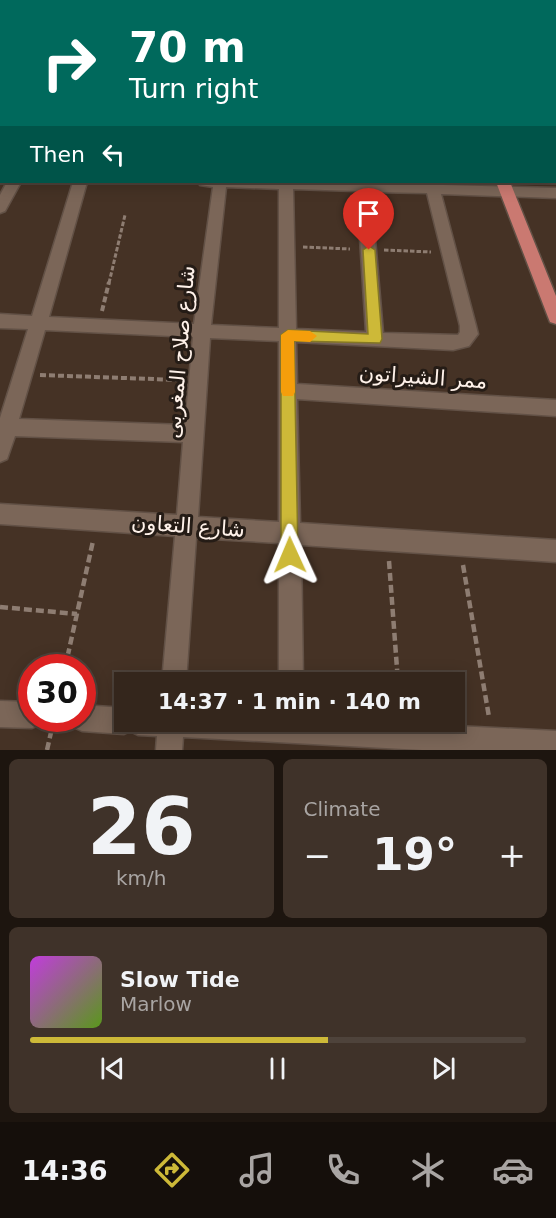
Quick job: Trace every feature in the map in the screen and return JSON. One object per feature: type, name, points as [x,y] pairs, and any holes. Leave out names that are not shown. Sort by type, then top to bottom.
[{"type":"main road","points":[[505,186],[556,317]]},
{"type":"street","points":[[0,208],[13,183]]},
{"type":"street","points":[[0,453],[4,427],[23,374],[80,183]]},
{"type":"street","name":"شارع صلاح المغربى","points":[[175,672],[202,331],[220,183]]},
{"type":"street","points":[[270,183],[433,189],[505,186],[556,193]]},
{"type":"street","points":[[286,184],[291,672]]},
{"type":"street","points":[[359,185],[375,339]]},
{"type":"street","points":[[0,321],[453,343],[463,341],[469,334],[468,326],[433,189]]},
{"type":"street","name":"ممر الشيراتون","points":[[288,391],[556,408]]},
{"type":"street","points":[[4,427],[195,434]]},
{"type":"street","name":"شارع التعاون","points":[[0,513],[556,551]]},
{"type":"street","points":[[0,714],[18,715]]},
{"type":"street","points":[[96,719],[114,720]]},
{"type":"street","points":[[168,750],[170,732]]},
{"type":"street","points":[[372,732],[556,744]]},
{"type":"path","points":[[98,326],[125,215]]},
{"type":"path","points":[[23,374],[199,381]]},
{"type":"path","points":[[68,654],[98,520]]},
{"type":"path","points":[[387,540],[397,672]]},
{"type":"path","points":[[459,545],[493,741]]},
{"type":"path","points":[[0,607],[77,614]]},
{"type":"path","points":[[47,750],[51,732]]},
{"type":"slow traffic","points":[[288,392],[288,335],[310,336]]},
{"type":"route","points":[[290,555],[288,335],[375,339],[369,250]]}]
